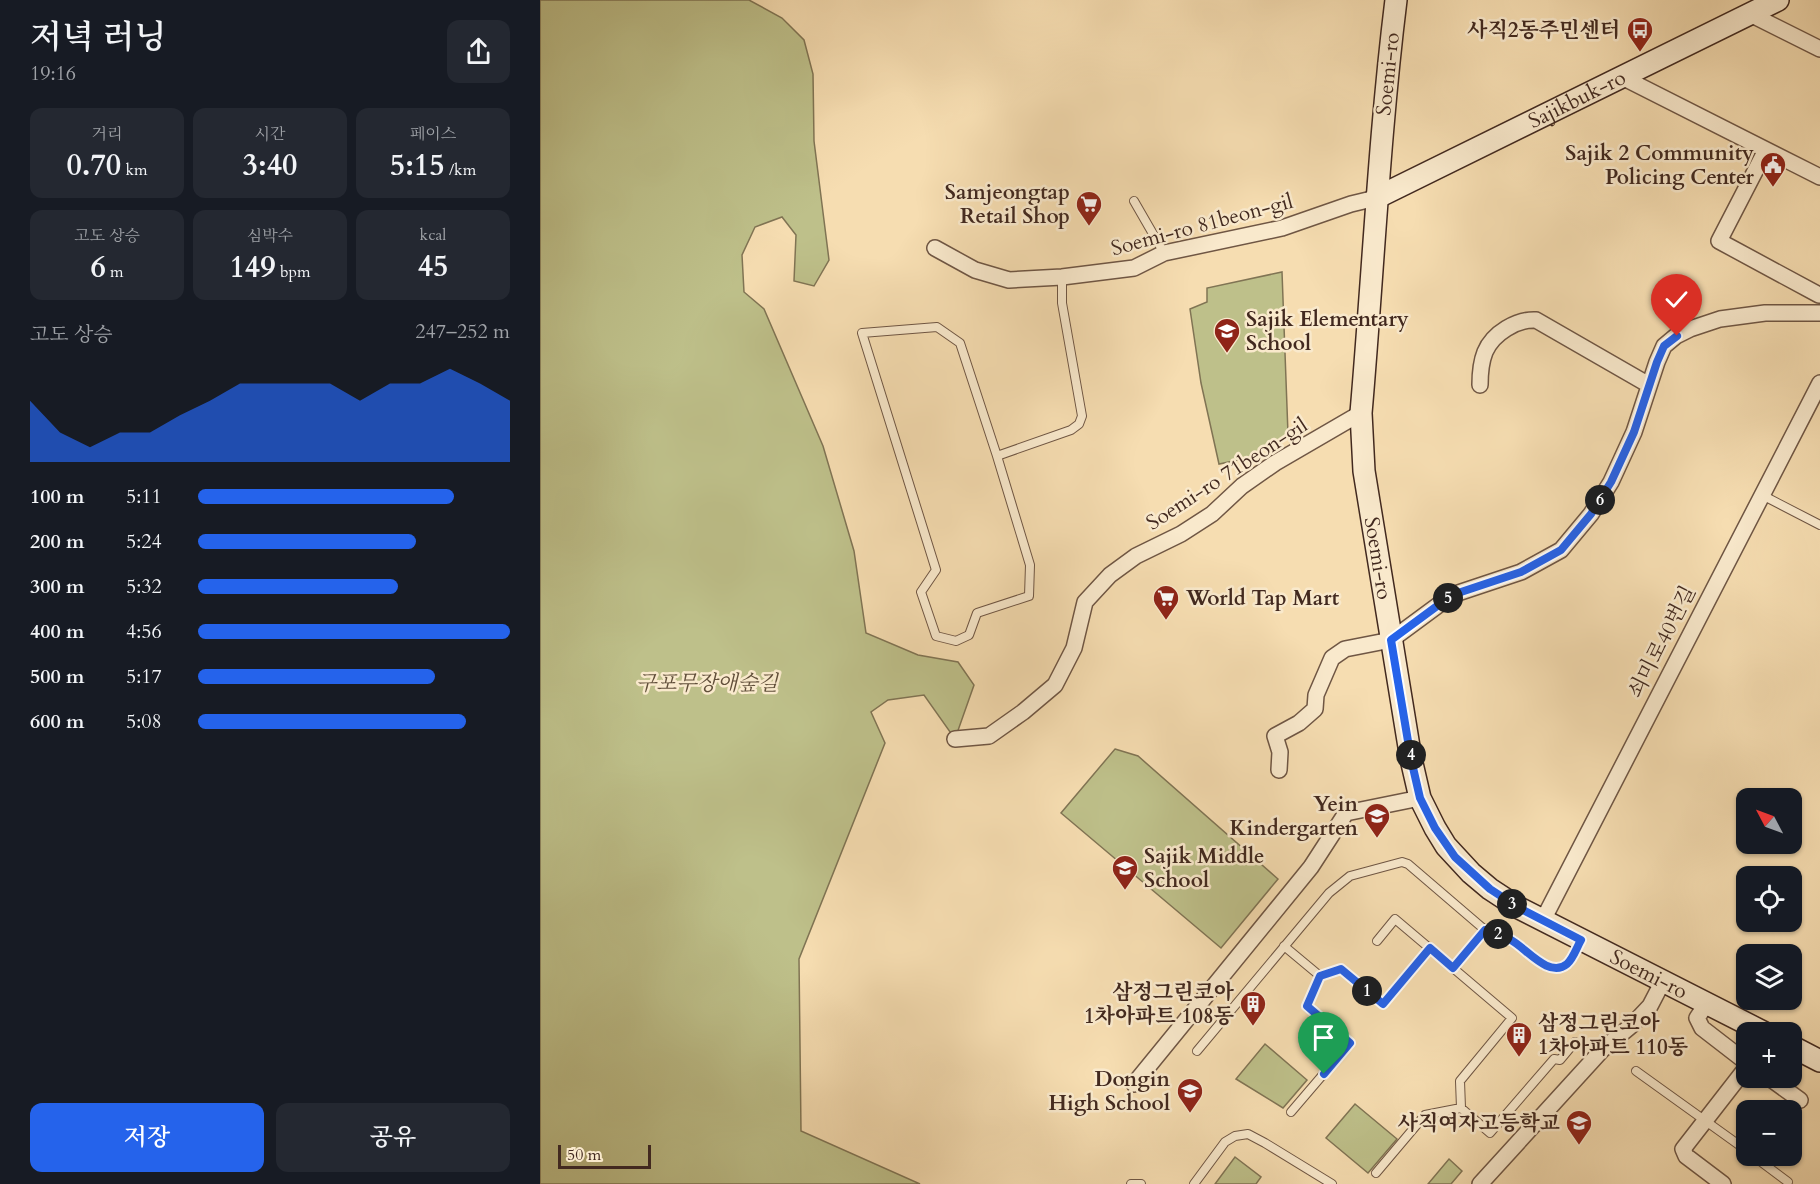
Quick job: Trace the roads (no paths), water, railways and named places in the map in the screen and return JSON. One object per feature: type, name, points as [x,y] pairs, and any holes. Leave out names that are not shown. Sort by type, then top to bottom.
[{"type":"main road","name":"Soemi-ro","points":[[1396,0],[1376,198],[1360,413],[1364,471],[1411,759],[1420,798],[1435,828],[1455,857],[1496,893],[1581,940],[1744,1022]]},
{"type":"main road","name":"Sajikbuk-ro","points":[[1376,198],[1778,0]]},
{"type":"main road","points":[[1802,1052],[1820,1061]]},
{"type":"street","points":[[1750,14],[1820,49]]},
{"type":"street","points":[[1622,77],[1820,177]]},
{"type":"street","points":[[1766,150],[1719,241],[1820,296]]},
{"type":"street","name":"Soemi-ro 81beon-gil","points":[[935,248],[975,270],[1009,280],[1062,277],[1134,268],[1164,253],[1282,228],[1351,204],[1376,198]]},
{"type":"street","points":[[1280,771],[1280,752],[1275,736],[1299,723],[1314,709],[1316,695],[1332,658],[1345,649],[1391,640],[1452,595],[1521,572],[1561,550],[1591,514],[1611,482],[1634,432],[1664,346],[1690,329],[1720,319],[1765,313],[1820,313]]},
{"type":"street","points":[[1480,385],[1480,371],[1485,350],[1504,330],[1526,319],[1536,320],[1649,385]]},
{"type":"street","name":"쇠미로40번길","points":[[1543,920],[1820,383]]},
{"type":"street","name":"Soemi-ro 71beon-gil","points":[[955,739],[989,736],[1055,685],[1074,648],[1085,602],[1110,575],[1136,556],[1181,534],[1212,514],[1242,486],[1275,463],[1360,413]]},
{"type":"street","points":[[1134,1084],[1311,867],[1346,813],[1420,798]]},
{"type":"street","points":[[1480,1184],[1603,1049],[1632,1025],[1650,1006],[1663,981]]},
{"type":"street","points":[[1707,1003],[1697,1018],[1702,1028],[1736,1054]]},
{"type":"street","points":[[1723,1184],[1686,1156],[1683,1149],[1736,1081]]},
{"type":"street","points":[[1783,1088],[1800,1100]]},
{"type":"lane","points":[[1134,201],[1164,253]]},
{"type":"lane","points":[[997,456],[1071,430],[1079,424],[1082,416],[1062,303],[1062,277]]},
{"type":"lane","points":[[937,327],[960,344],[997,456],[1030,565],[1029,596],[977,613],[969,635],[957,641],[936,636],[921,592],[936,570],[862,333],[937,327]]},
{"type":"lane","points":[[1762,495],[1820,525]]},
{"type":"lane","points":[[1197,1051],[1329,893],[1350,876],[1402,862],[1408,864],[1485,930],[1509,938],[1544,965],[1554,968],[1569,963],[1581,940]]},
{"type":"lane","points":[[1377,941],[1395,919],[1512,1018],[1460,1081],[1461,1108],[1490,1133],[1554,1059],[1560,1060],[1575,1042]]},
{"type":"lane","points":[[1453,968],[1485,930]]},
{"type":"lane","points":[[1284,946],[1320,976]]},
{"type":"lane","points":[[1291,1112],[1350,1043],[1307,1006],[1320,976],[1341,969],[1383,1004],[1430,948]]},
{"type":"lane","points":[[1636,1071],[1736,1142]]},
{"type":"lane","points":[[1376,1173],[1425,1114],[1461,1108]]},
{"type":"lane","points":[[1194,1184],[1225,1142],[1235,1136],[1248,1134],[1332,1184]]},
{"type":"lane","points":[[1767,1166],[1788,1182]]},
{"type":"lane","points":[[1131,1184],[1141,1184]]},
{"type":"place","name":"사직2동주민센터","points":[[1640,53]]},
{"type":"place","name":"Sajik 2 Community Policing Center","points":[[1773,188]]},
{"type":"place","name":"Samjeongtap Retail Shop","points":[[1089,227]]},
{"type":"place","name":"Sajik Elementary School","points":[[1227,354]]},
{"type":"place","name":"World Tap Mart","points":[[1166,621]]},
{"type":"place","name":"Yein Kindergarten","points":[[1377,839]]},
{"type":"place","name":"Sajik Middle School","points":[[1125,891]]},
{"type":"place","name":"삼정그린코아 1차아파트 108동","points":[[1253,1027]]},
{"type":"place","name":"삼정그린코아 1차아파트 110동","points":[[1519,1058]]},
{"type":"place","name":"Dongin High School","points":[[1190,1114]]},
{"type":"place","name":"사직여자고등학교","points":[[1579,1146]]},
{"type":"park label","name":"구포무장애숲길","points":[[707,683]]}]
